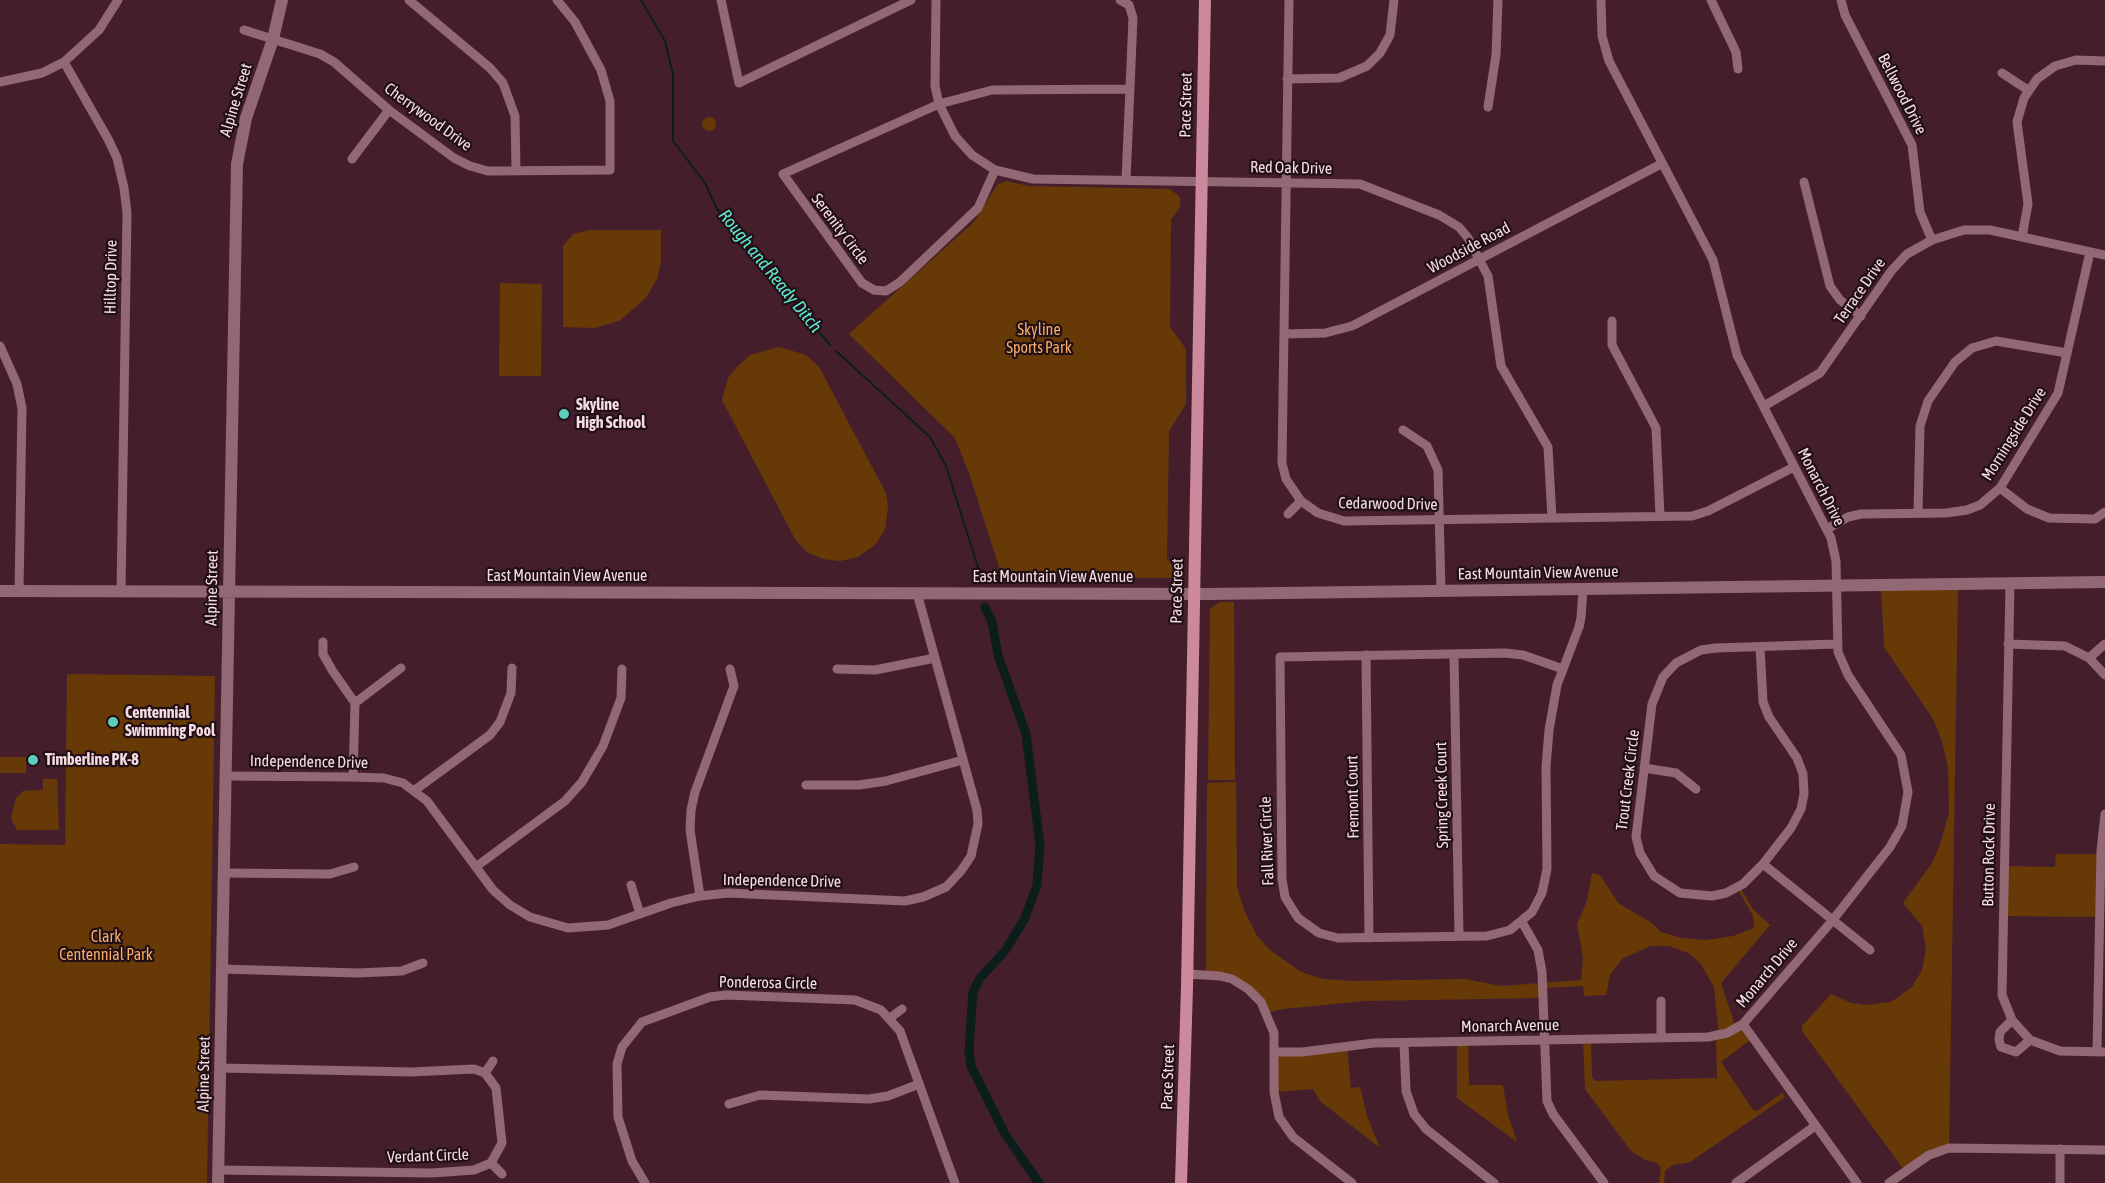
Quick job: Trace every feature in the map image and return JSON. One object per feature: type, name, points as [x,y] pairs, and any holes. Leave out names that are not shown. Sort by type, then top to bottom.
[{"type":"main road","name":"Pace Street","points":[[1181,1183],[1205,0]]},
{"type":"street","points":[[0,82],[42,73],[64,62],[99,30],[118,0]]},
{"type":"street","name":"Alpine Street","points":[[218,1183],[237,164],[246,118],[273,39],[282,0]]},
{"type":"street","points":[[409,0],[490,68],[503,83],[515,116],[516,171]]},
{"type":"street","name":"Cherrywood Drive","points":[[244,30],[320,54],[334,62],[389,110],[462,162],[488,171],[610,170],[610,101],[601,70],[575,22],[556,0]]},
{"type":"street","points":[[721,0],[739,82],[911,0]]},
{"type":"street","name":"Red Oak Drive","points":[[936,0],[935,86],[939,104],[954,136],[972,155],[995,170],[1033,178],[1356,184],[1373,187],[1448,219],[1466,234],[1491,285],[1500,363],[1548,447],[1552,518]]},
{"type":"street","points":[[1120,0],[1129,5],[1132,18],[1126,180]]},
{"type":"street","name":"Cedarwood Drive","points":[[1289,0],[1282,462],[1286,479],[1301,501],[1318,513],[1335,519],[1552,518],[1702,514],[1794,467]]},
{"type":"street","points":[[1287,79],[1342,78],[1367,66],[1380,53],[1390,35],[1394,0]]},
{"type":"street","points":[[1488,107],[1496,55],[1498,0]]},
{"type":"street","name":"Monarch Drive","points":[[1602,0],[1602,36],[1609,61],[1715,265],[1737,355],[1827,529],[1835,554],[1837,644],[1848,675],[1898,749],[1905,768],[1908,792],[1904,818],[1895,840],[1832,921],[1743,1024]]},
{"type":"street","points":[[1711,0],[1736,52],[1738,69]]},
{"type":"street","name":"Bellwood Drive","points":[[1841,0],[1845,15],[1910,141],[1921,216],[1932,240]]},
{"type":"street","points":[[2022,237],[2028,204],[2017,122],[2020,105],[2028,90],[2048,70],[2063,63],[2081,59],[2105,62]]},
{"type":"street","name":"Hilltop Drive","points":[[64,62],[108,140],[120,169],[125,197],[121,591]]},
{"type":"street","points":[[2002,73],[2028,90]]},
{"type":"street","points":[[939,104],[992,90],[1129,89]]},
{"type":"street","name":"Serenity Circle","points":[[939,104],[783,174],[862,283],[874,290],[886,291],[900,282],[978,208],[995,170]]},
{"type":"street","points":[[352,159],[389,110]]},
{"type":"street","name":"Woodside Road","points":[[1284,334],[1324,333],[1352,326],[1661,164]]},
{"type":"street","points":[[1804,182],[1830,286],[1840,300],[1861,316]]},
{"type":"street","name":"Terrace Drive","points":[[1764,406],[1820,373],[1899,261],[1932,240],[1972,230],[2022,237],[2105,255]]},
{"type":"street","name":"Morningside Drive","points":[[1827,529],[1848,517],[1861,514],[1967,510],[1980,505],[2000,488],[2055,401],[2090,252]]},
{"type":"street","points":[[1612,321],[1612,345],[1656,428],[1660,516]]},
{"type":"street","points":[[1918,513],[1920,426],[1929,401],[1955,362],[1972,348],[1992,342],[2010,342],[2067,354]]},
{"type":"street","points":[[0,346],[17,384],[22,408],[19,591]]},
{"type":"street","points":[[1403,430],[1424,443],[1435,461],[1440,519],[1441,591]]},
{"type":"street","points":[[2000,488],[2026,509],[2049,518],[2095,519],[2105,512]]},
{"type":"street","points":[[1288,514],[1301,501]]},
{"type":"street","name":"East Mountain View Avenue","points":[[0,591],[1194,594],[2105,582]]},
{"type":"street","name":"Button Rock Drive","points":[[2010,584],[2002,987],[2012,1020],[2030,1040],[2060,1051],[2101,1052]]},
{"type":"street","name":"Fall River Circle","points":[[1563,669],[1515,654],[1280,657],[1283,886],[1295,914],[1307,926],[1323,935],[1338,938],[1496,935],[1522,922],[1539,900],[1545,878],[1547,746],[1556,690],[1581,618],[1583,589]]},
{"type":"street","points":[[917,593],[977,810],[976,838],[971,855],[946,887],[953,896]]},
{"type":"street","points":[[323,642],[323,654],[355,703],[353,777]]},
{"type":"street","name":"Trout Creek Circle","points":[[1760,647],[1762,702],[1769,717],[1797,758],[1804,782],[1802,803],[1795,822],[1763,864],[1738,887],[1712,896],[1680,892],[1659,880],[1645,864],[1635,837],[1654,698],[1668,671],[1685,657],[1701,650],[1760,647],[1837,644]]},
{"type":"street","points":[[2008,644],[2065,646],[2089,658],[2105,675]]},
{"type":"street","points":[[2089,658],[2105,644]]},
{"type":"street","name":"Spring Creek Court","points":[[1454,654],[1459,936]]},
{"type":"street","name":"Fremont Court","points":[[1366,655],[1369,938]]},
{"type":"street","points":[[837,669],[875,670],[935,658]]},
{"type":"street","points":[[355,703],[401,668]]},
{"type":"street","points":[[415,790],[490,735],[500,722],[511,693],[512,668]]},
{"type":"street","points":[[477,866],[565,801],[582,783],[603,746],[621,698],[622,669]]},
{"type":"street","points":[[700,896],[690,830],[691,810],[695,792],[734,687],[730,669]]},
{"type":"street","points":[[806,784],[859,785],[886,781],[963,760]]},
{"type":"street","points":[[1644,768],[1676,773],[1696,789]]},
{"type":"street","name":"Independence Drive","points":[[225,776],[384,778],[415,790],[428,801],[493,890],[510,905],[546,923],[568,928],[591,928],[700,896],[744,893],[905,901],[923,897],[946,887]]},
{"type":"street","points":[[2101,1052],[2103,900],[2101,843],[2105,814]]},
{"type":"street","points":[[1763,864],[1870,950]]},
{"type":"street","points":[[224,873],[330,874],[354,867]]},
{"type":"street","points":[[631,885],[640,914]]},
{"type":"street","points":[[1522,922],[1533,938],[1540,957],[1545,1089],[1549,1107],[1604,1183]]},
{"type":"street","points":[[222,969],[391,972],[402,971],[423,963]]},
{"type":"street","points":[[1187,974],[1220,976],[1248,989],[1261,1002],[1270,1018],[1275,1052],[1274,1092],[1281,1122],[1293,1137],[1352,1183]]},
{"type":"street","name":"Ponderosa Circle","points":[[645,1183],[624,1143],[618,1117],[617,1064],[622,1047],[642,1022],[710,997],[726,994],[855,1000],[870,1004],[890,1018],[900,1031],[956,1183]]},
{"type":"street","points":[[1661,1001],[1661,1038]]},
{"type":"street","points":[[890,1018],[902,1009]]},
{"type":"street","points":[[2012,1020],[2000,1032],[2001,1047],[2016,1052],[2030,1040]]},
{"type":"street","points":[[1743,1024],[1857,1183]]},
{"type":"street","name":"Monarch Avenue","points":[[1275,1052],[1404,1043],[1719,1036],[1743,1024]]},
{"type":"street","points":[[1404,1043],[1406,1091],[1414,1114],[1426,1129],[1494,1183]]},
{"type":"street","points":[[221,1068],[411,1072],[474,1069],[485,1073],[493,1061]]},
{"type":"street","name":"Verdant Circle","points":[[219,1170],[432,1173],[474,1170],[491,1162],[501,1143],[496,1088],[485,1073]]},
{"type":"street","points":[[729,1104],[760,1095],[869,1099],[888,1096],[919,1084]]},
{"type":"street","points":[[1736,1183],[1815,1126]]},
{"type":"street","points":[[1889,1183],[1929,1155],[1949,1148],[2105,1149]]},
{"type":"street","points":[[2060,1149],[2060,1183]]},
{"type":"street","points":[[491,1162],[502,1174]]},
{"type":"green space","points":[[706,117],[712,117],[716,124],[712,131],[706,131],[702,127],[702,121]]},
{"type":"green space","name":"Skyline Sports Park","points":[[1006,181],[1029,186],[1170,189],[1180,197],[1180,207],[1171,220],[1170,327],[1186,349],[1186,404],[1169,431],[1167,558],[1176,571],[1174,578],[1014,577],[1000,570],[970,476],[955,438],[849,334],[974,222],[997,185]]},
{"type":"green space","points":[[589,230],[661,230],[661,262],[657,279],[646,298],[619,321],[595,328],[563,327],[563,246],[573,234]]},
{"type":"green space","points":[[500,283],[542,284],[541,376],[499,376]]},
{"type":"green space","points":[[779,347],[806,355],[819,367],[886,493],[888,507],[885,529],[876,544],[858,557],[840,561],[823,559],[807,552],[795,539],[722,400],[728,378],[738,366],[750,355]]},
{"type":"green space","points":[[1958,584],[1949,1148],[1905,1171],[1802,1031],[1802,1026],[1831,994],[1851,1003],[1866,1005],[1891,1002],[1912,987],[1922,970],[1926,949],[1922,926],[1903,903],[1932,863],[1941,842],[1949,812],[1948,768],[1942,741],[1933,719],[1884,647],[1881,585]]},
{"type":"green space","points":[[1220,602],[1234,602],[1235,780],[1208,780],[1210,609]]},
{"type":"green space","name":"Clark Centennial Park","points":[[67,674],[215,676],[207,1183],[0,1183],[0,844],[65,845]]},
{"type":"green space","points":[[0,757],[26,757],[26,773],[0,773]]},
{"type":"green space","points":[[43,779],[57,779],[59,830],[17,830],[11,818],[16,798],[23,791],[43,790]]},
{"type":"green space","points":[[1236,782],[1237,887],[1244,910],[1257,936],[1270,950],[1301,972],[1323,979],[1351,981],[1465,979],[1501,986],[1581,980],[1583,958],[1577,924],[1587,901],[1592,873],[1600,875],[1618,903],[1652,923],[1661,932],[1681,938],[1706,940],[1733,936],[1754,928],[1753,916],[1737,888],[1739,886],[1753,909],[1770,925],[1721,983],[1736,1028],[1743,1024],[1753,1038],[1721,1062],[1753,1110],[1757,1111],[1782,1093],[1785,1097],[1690,1162],[1673,1165],[1665,1171],[1664,1183],[1659,1183],[1661,1168],[1657,1163],[1645,1160],[1631,1151],[1585,1089],[1583,1039],[1591,1039],[1592,1077],[1595,1081],[1717,1078],[1716,1036],[1719,1035],[1714,987],[1701,964],[1688,953],[1669,946],[1650,946],[1622,959],[1610,975],[1606,995],[1584,996],[1583,986],[1543,988],[1543,998],[1365,1001],[1283,1009],[1267,1013],[1248,989],[1206,975],[1207,783]]},
{"type":"green space","points":[[2056,854],[2101,854],[2100,917],[2003,916],[2004,866],[2055,867]]},
{"type":"green space","points":[[1457,1042],[1468,1042],[1469,1085],[1503,1085],[1508,1115],[1517,1142],[1457,1098]]},
{"type":"green space","points":[[1347,1046],[1351,1088],[1360,1087],[1367,1116],[1380,1148],[1320,1101],[1313,1089],[1274,1092],[1275,1052]]},
{"type":"waterway","name":"Rough and Ready Ditch","points":[[641,0],[665,41],[673,75],[673,141],[705,183],[717,209],[830,345]]},
{"type":"waterway","name":"Rough and Ready Ditch","points":[[836,351],[930,437],[946,466],[981,577]]},
{"type":"waterway","name":"Rough and Ready Ditch","points":[[985,607],[992,622],[998,655],[1026,734],[1040,845],[1037,885],[1025,918],[1005,951],[980,978],[973,992],[969,1051],[971,1066],[1005,1134],[1039,1183]]},
{"type":"place","name":"Skyline High School","points":[[564,414]]},
{"type":"place","name":"Centennial Swimming Pool","points":[[113,722]]},
{"type":"place","name":"Timberline PK-8","points":[[33,760]]}]
